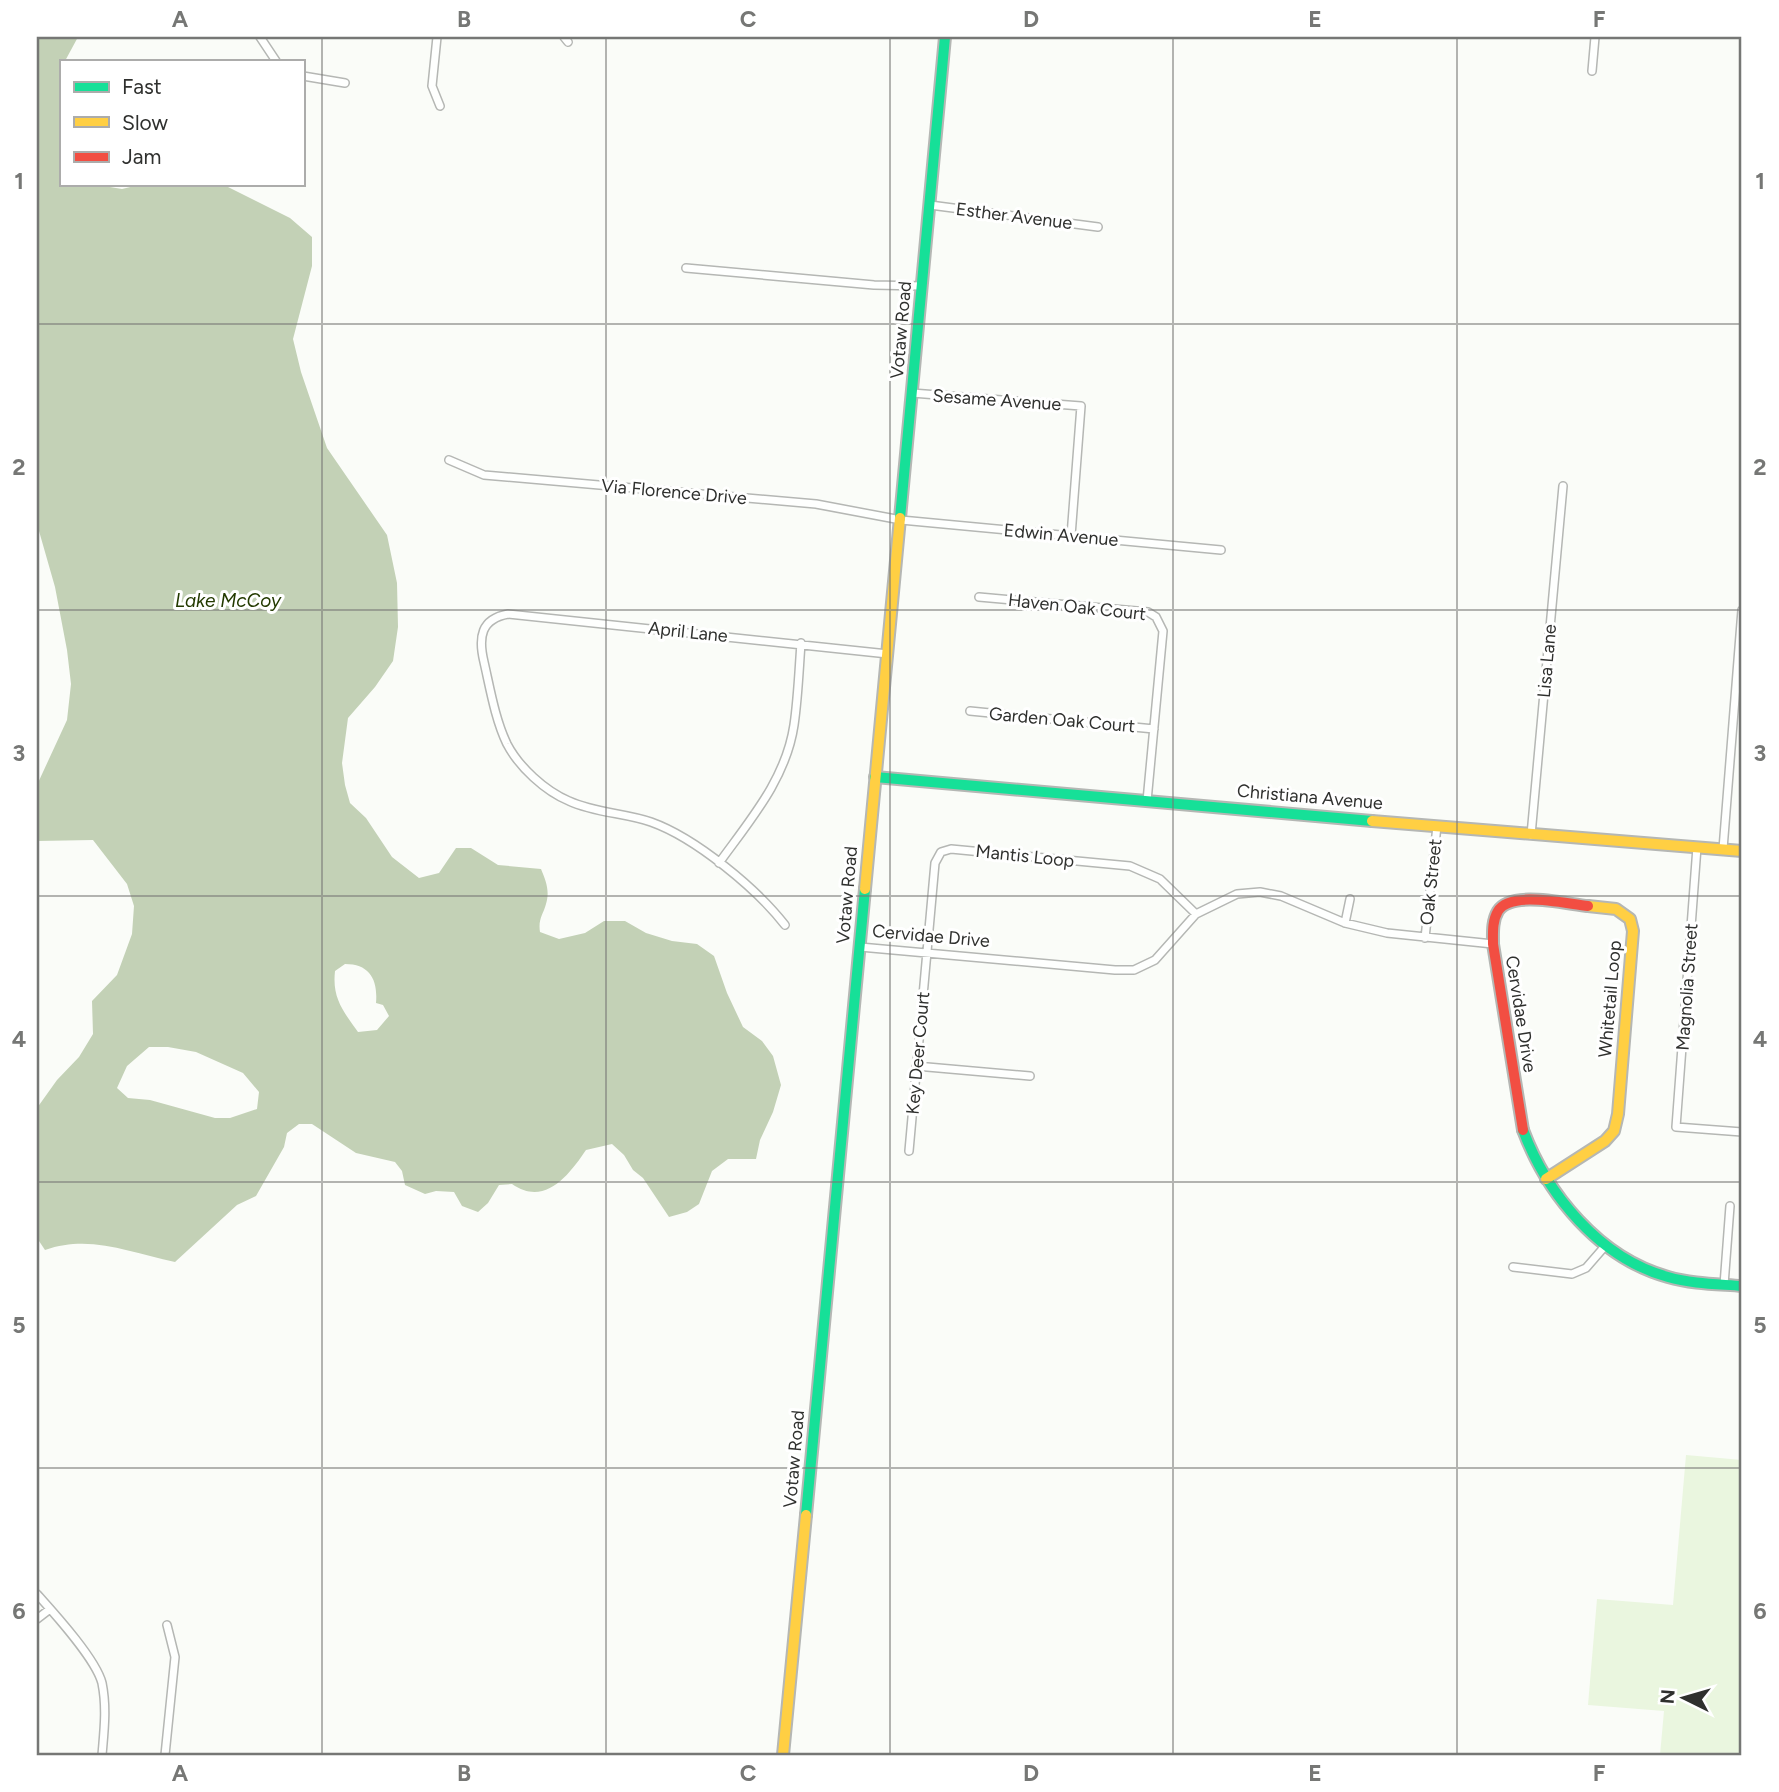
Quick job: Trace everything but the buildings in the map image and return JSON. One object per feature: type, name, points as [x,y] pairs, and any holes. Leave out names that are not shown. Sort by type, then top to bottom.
[{"type":"street","points":[[260,37],[275,60]]},
{"type":"street","points":[[437,37],[432,86],[440,106]]},
{"type":"street","name":"Votaw Road","points":[[783,1755],[945,37]]},
{"type":"street","points":[[1592,71],[1595,37]]},
{"type":"street","points":[[304,76],[345,83]]},
{"type":"street","name":"Esther Avenue","points":[[930,205],[1098,227]]},
{"type":"street","points":[[686,268],[874,285],[922,286]]},
{"type":"street","name":"Sesame Avenue","points":[[912,393],[1081,406],[1071,536]]},
{"type":"street","name":"Via Florence Drive","points":[[449,460],[484,475],[816,504],[901,520]]},
{"type":"street","name":"Lisa Lane","points":[[1531,835],[1563,486]]},
{"type":"street","name":"Edwin Avenue","points":[[901,520],[1222,550]]},
{"type":"street","name":"Haven Oak Court","points":[[979,597],[1148,612],[1156,617],[1163,631],[1147,801]]},
{"type":"street","points":[[1723,849],[1742,610]]},
{"type":"street","name":"April Lane","points":[[719,863],[652,822],[567,801],[526,770],[508,744],[481,649],[482,633],[489,621],[496,616],[508,614],[888,654]]},
{"type":"street","points":[[785,925],[771,907],[719,863],[774,784],[786,756],[794,726],[801,643]]},
{"type":"street","name":"Garden Oak Court","points":[[970,711],[1154,729]]},
{"type":"street","name":"Christiana Avenue","points":[[876,776],[1531,835],[1742,851]]},
{"type":"street","name":"Oak Street","points":[[1425,938],[1437,826]]},
{"type":"street","name":"Magnolia Street","points":[[1698,847],[1676,1127],[1742,1132]]},
{"type":"street","name":"Mantis Loop","points":[[926,954],[935,863],[941,852],[951,849],[1130,866],[1160,879],[1196,914]]},
{"type":"street","name":"Cervidae Drive","points":[[860,947],[1134,970],[1155,960],[1196,914],[1237,894],[1260,892],[1281,896],[1345,923],[1403,936],[1493,944],[1520,1123],[1527,1146],[1546,1179],[1566,1206],[1606,1245],[1634,1265],[1686,1282],[1742,1286]]},
{"type":"street","points":[[1345,923],[1350,899]]},
{"type":"street","name":"Whitetail Loop","points":[[1493,944],[1494,920],[1500,907],[1508,901],[1519,899],[1616,909],[1630,919],[1633,931],[1618,1114],[1614,1131],[1605,1141],[1546,1179]]},
{"type":"street","name":"Key Deer Court","points":[[909,1152],[926,954]]},
{"type":"street","points":[[916,1066],[1030,1076]]},
{"type":"street","points":[[1724,1285],[1730,1206]]},
{"type":"street","points":[[1513,1267],[1572,1274],[1586,1268],[1606,1245]]},
{"type":"street","points":[[37,1594],[86,1654],[101,1681],[106,1716],[102,1755]]},
{"type":"street","points":[[37,1619],[50,1609]]},
{"type":"street","points":[[165,1755],[175,1657],[167,1625]]},
{"type":"shaded area","points":[[1686,1455],[1742,1460],[1742,1755],[1660,1755],[1664,1711],[1588,1705],[1597,1599],[1673,1605]]},
{"type":"water","name":"Lake McCoy","points":[[37,37],[78,37],[66,60],[60,60],[60,186],[104,186],[122,189],[135,186],[226,186],[290,218],[312,237],[312,266],[293,339],[301,372],[327,448],[387,535],[397,583],[398,627],[393,661],[348,718],[342,763],[350,803],[366,818],[392,857],[419,878],[439,873],[456,848],[471,848],[498,865],[541,869],[548,895],[540,920],[540,932],[559,939],[585,933],[604,921],[625,921],[646,933],[672,941],[697,944],[714,956],[743,1027],[762,1041],[773,1056],[781,1085],[773,1112],[760,1140],[756,1159],[728,1159],[712,1171],[699,1204],[687,1212],[669,1217],[643,1178],[612,1144],[586,1150],[564,1178],[545,1190],[535,1192],[512,1184],[499,1185],[488,1203],[478,1212],[462,1206],[454,1192],[436,1191],[425,1194],[405,1185],[402,1171],[395,1162],[356,1153],[312,1124],[299,1124],[287,1133],[284,1147],[256,1196],[237,1205],[175,1262],[94,1244],[45,1250],[37,1238],[37,1108],[57,1080],[79,1057],[93,1034],[92,1001],[117,975],[132,934],[134,906],[127,884],[93,840],[37,841],[37,785],[67,720],[71,684],[55,587],[37,524]],"holes":[[[345,964],[354,965],[371,975],[376,987],[376,1003],[383,1005],[389,1016],[377,1030],[358,1032],[337,997],[335,971]],[[149,1047],[196,1052],[243,1073],[259,1092],[257,1109],[230,1118],[215,1118],[150,1100],[128,1098],[117,1088],[127,1066]]]},
{"type":"traffic: fast","points":[[900,518],[945,37]]},
{"type":"traffic: fast","points":[[875,777],[1372,821]]},
{"type":"traffic: fast","points":[[806,1515],[865,889]]},
{"type":"traffic: fast","points":[[1523,1130],[1533,1154],[1561,1200],[1598,1239],[1620,1255],[1643,1268],[1668,1277],[1742,1286]]},
{"type":"traffic: slow","points":[[865,889],[900,518]]},
{"type":"traffic: slow","points":[[1372,821],[1742,851]]},
{"type":"traffic: slow","points":[[1546,1179],[1605,1141],[1614,1131],[1618,1114],[1633,931],[1630,919],[1616,909],[1588,906]]},
{"type":"traffic: slow","points":[[783,1755],[806,1515]]},
{"type":"traffic: jam","points":[[1523,1130],[1493,944],[1495,919],[1498,911],[1514,901],[1540,900],[1588,906]]}]
